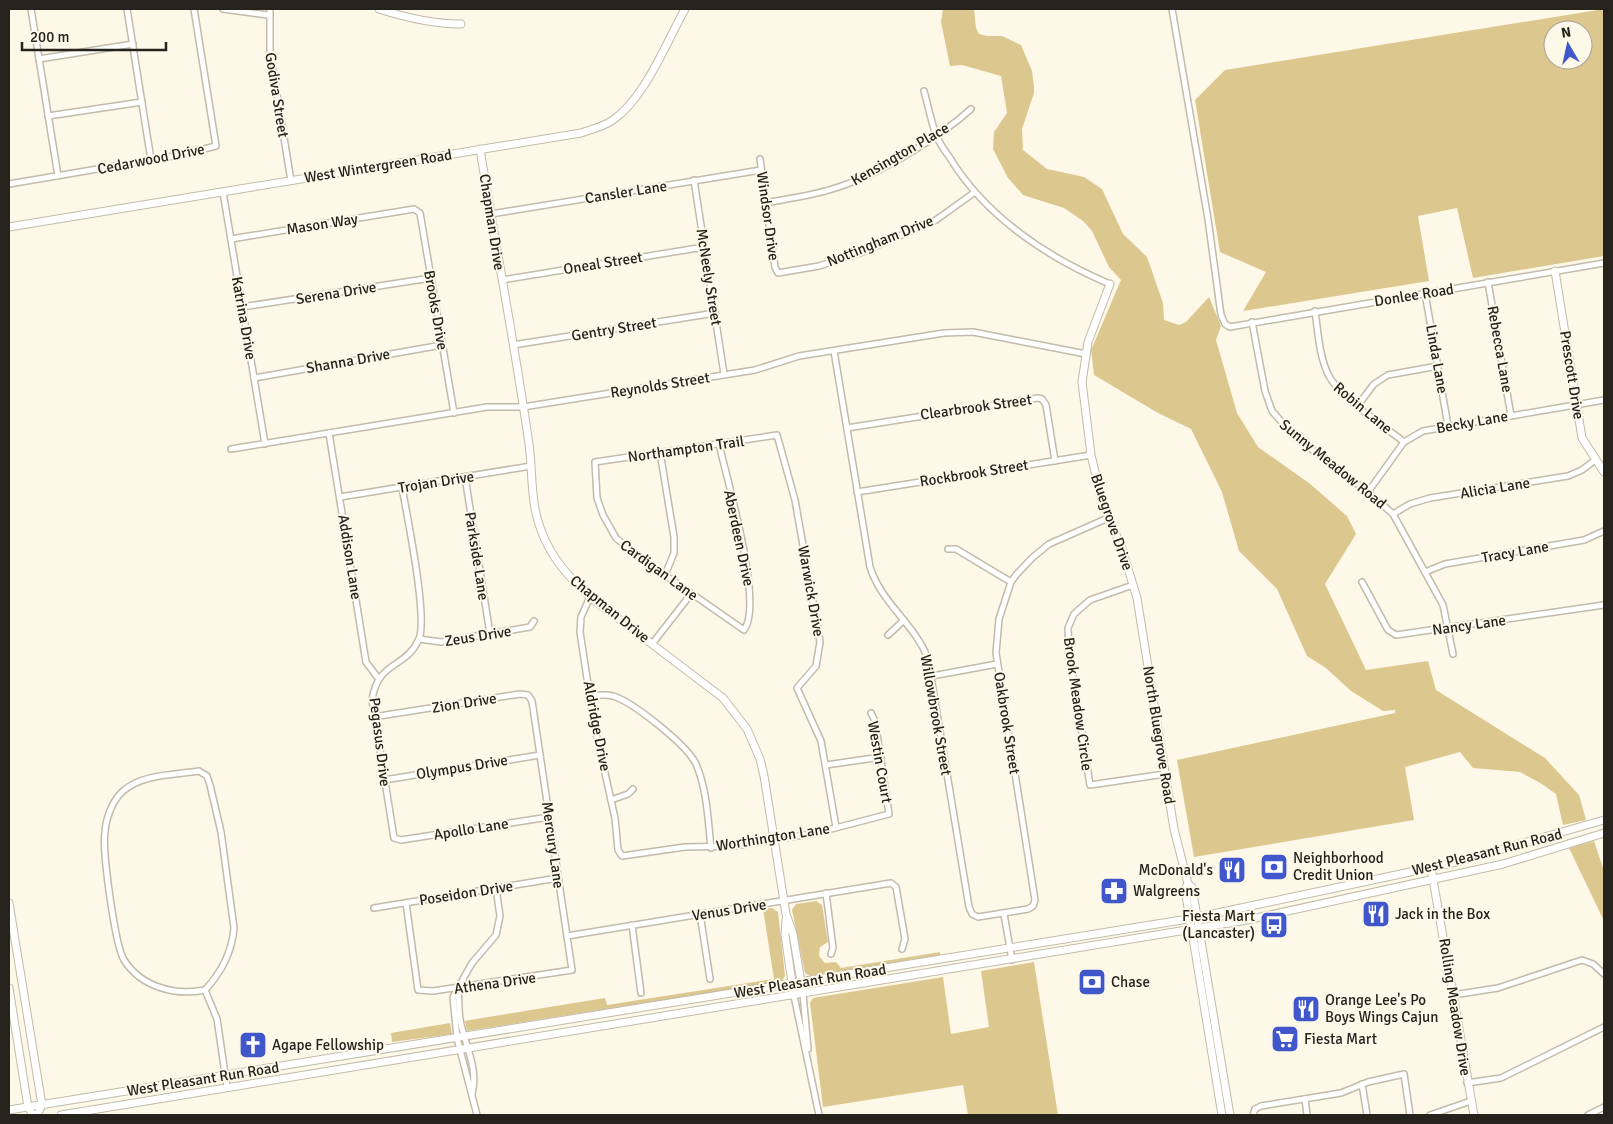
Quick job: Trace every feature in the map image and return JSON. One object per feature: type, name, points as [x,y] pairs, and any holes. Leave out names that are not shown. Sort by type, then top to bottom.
[{"type":"main road","points":[[379,9],[411,20],[439,24],[461,24]]},
{"type":"main road","name":"West Wintergreen Road","points":[[9,227],[599,128],[614,120],[636,96],[685,9]]},
{"type":"main road","name":"Chapman Drive","points":[[480,149],[532,466],[533,502],[540,530],[563,570],[590,597],[723,698],[743,721],[760,759],[786,914],[793,934],[803,994]]},
{"type":"main road","name":"Prescott Drive","points":[[1555,271],[1582,438],[1604,472]]},
{"type":"main road","points":[[1086,354],[1088,342],[1110,284]]},
{"type":"main road","name":"Bluegrove Drive","points":[[1086,354],[1082,382],[1094,474],[1108,518],[1122,549],[1133,585]]},
{"type":"main road","name":"North Bluegrove Road","points":[[1133,585],[1174,829],[1188,884],[1192,887],[1198,917],[1196,929],[1204,1001],[1222,1115]]},
{"type":"main road","name":"West Pleasant Run Road","points":[[9,1110],[1198,917],[1431,868],[1508,849],[1604,820]]},
{"type":"main road","name":"West Pleasant Run Road","points":[[61,1115],[1196,929],[1292,911],[1435,880],[1511,862],[1604,833]]},
{"type":"main road","name":"Rolling Meadow Drive","points":[[1431,868],[1435,880],[1467,1083],[1474,1115]]},
{"type":"main road","name":"North Bluegrove Road","points":[[1188,884],[1184,890],[1190,918],[1196,929],[1212,1000],[1230,1115]]},
{"type":"main road","points":[[1288,897],[1292,911]]},
{"type":"main road","points":[[9,903],[42,1104],[37,1115]]},
{"type":"main road","name":"Chapman Drive","points":[[786,914],[785,935],[794,996]]},
{"type":"main road","points":[[1104,932],[1106,945]]},
{"type":"main road","points":[[945,958],[946,971]]},
{"type":"main road","points":[[9,988],[28,1107],[32,1115]]},
{"type":"main road","points":[[704,998],[706,1010]]},
{"type":"main road","points":[[1204,1001],[1212,1000]]},
{"type":"main road","points":[[1208,1025],[1216,1022]]},
{"type":"street","points":[[31,9],[58,176]]},
{"type":"street","points":[[127,9],[151,160]]},
{"type":"street","name":"Cedarwood Drive","points":[[9,184],[180,155],[216,146],[194,9]]},
{"type":"street","points":[[223,9],[268,15]]},
{"type":"street","name":"Godiva Street","points":[[270,9],[268,15],[270,51],[291,181]]},
{"type":"street","name":"Donlee Road","points":[[1172,9],[1208,219],[1221,315],[1225,324],[1230,327],[1604,263]]},
{"type":"street","points":[[39,59],[133,44]]},
{"type":"street","points":[[924,91],[936,136],[960,174],[975,192],[1010,226],[1067,264],[1110,284]]},
{"type":"street","points":[[48,116],[142,102]]},
{"type":"street","name":"Kensington Place","points":[[766,203],[849,184],[936,136],[971,109]]},
{"type":"street","name":"Windsor Drive","points":[[760,159],[775,267],[778,273]]},
{"type":"street","name":"Cansler Lane","points":[[491,214],[761,170]]},
{"type":"street","name":"McNeely Street","points":[[694,180],[724,374]]},
{"type":"street","name":"Katrina Drive","points":[[223,192],[265,444]]},
{"type":"street","name":"Nottingham Drive","points":[[778,273],[819,266],[860,253],[936,220],[975,192]]},
{"type":"street","name":"Mason Way","points":[[231,239],[414,209]]},
{"type":"street","name":"Brooks Drive","points":[[414,209],[420,213],[454,413]]},
{"type":"street","name":"Oneal Street","points":[[502,280],[704,247]]},
{"type":"street","name":"Serena Drive","points":[[242,308],[430,278]]},
{"type":"street","name":"Rebecca Lane","points":[[1488,282],[1511,416]]},
{"type":"street","name":"Linda Lane","points":[[1425,293],[1448,426]]},
{"type":"street","name":"Robin Lane","points":[[1315,311],[1321,353],[1327,373],[1338,389],[1404,442]]},
{"type":"street","name":"Gentry Street","points":[[513,345],[714,313]]},
{"type":"street","name":"Sunny Meadow Road","points":[[1252,322],[1267,399],[1278,421],[1294,436],[1368,492],[1393,514],[1443,605],[1453,654]]},
{"type":"street","name":"Reynolds Street","points":[[231,449],[487,408],[523,407],[754,370],[800,356],[962,332],[1086,354]]},
{"type":"street","name":"Shanna Drive","points":[[254,378],[442,345]]},
{"type":"street","name":"Willowbrook Street","points":[[834,351],[873,579],[883,597],[904,620],[924,649],[932,676],[969,907],[972,914],[978,918],[1004,914]]},
{"type":"street","points":[[1358,405],[1374,384],[1388,376],[1438,366]]},
{"type":"street","name":"Clearbrook Street","points":[[847,428],[1038,398],[1046,404],[1055,461]]},
{"type":"street","name":"Becky Lane","points":[[1368,492],[1404,442],[1423,431],[1604,400]]},
{"type":"street","name":"Addison Lane","points":[[329,434],[366,662],[378,678]]},
{"type":"street","name":"Northampton Trail","points":[[595,462],[778,435]]},
{"type":"street","name":"Warwick Drive","points":[[778,435],[798,514],[820,642],[816,666],[797,688],[817,730],[826,765],[836,827]]},
{"type":"street","name":"Aberdeen Drive","points":[[719,444],[750,587],[750,612],[747,626],[744,630]]},
{"type":"street","points":[[660,452],[674,537],[674,553],[665,575]]},
{"type":"street","name":"Rockbrook Street","points":[[857,492],[1091,455]]},
{"type":"street","name":"Alicia Lane","points":[[1393,514],[1410,504],[1430,498],[1568,476],[1582,470],[1596,460]]},
{"type":"street","name":"Cardigan Lane","points":[[595,462],[597,498],[616,538],[691,594],[744,630]]},
{"type":"street","name":"Trojan Drive","points":[[340,497],[532,466]]},
{"type":"street","name":"Parkside Lane","points":[[464,477],[490,634]]},
{"type":"street","points":[[402,487],[422,614],[422,628],[419,639]]},
{"type":"street","name":"Oakbrook Street","points":[[1004,914],[1031,908],[1035,895],[998,664],[997,628],[1011,582],[1032,558],[1049,544],[1108,518]]},
{"type":"street","name":"Tracy Lane","points":[[1425,572],[1445,564],[1584,540],[1604,531]]},
{"type":"street","points":[[948,549],[956,549],[1011,582]]},
{"type":"street","name":"Nancy Lane","points":[[1362,582],[1388,630],[1393,634],[1448,628],[1604,605]]},
{"type":"street","name":"Brook Meadow Circle","points":[[1133,585],[1090,600],[1074,614],[1068,628],[1069,652],[1090,786],[1165,774]]},
{"type":"street","points":[[652,644],[691,594]]},
{"type":"street","name":"Aldridge Drive","points":[[590,597],[581,617],[579,627],[590,696],[611,800],[618,850],[622,856]]},
{"type":"street","points":[[888,635],[904,620]]},
{"type":"street","name":"Zeus Drive","points":[[419,639],[441,642],[530,627],[534,621]]},
{"type":"street","name":"Pegasus Drive","points":[[394,838],[373,717],[372,700],[378,678],[412,651],[419,639]]},
{"type":"street","points":[[932,676],[998,664]]},
{"type":"street","name":"Zion Drive","points":[[373,717],[520,694],[528,695],[532,701],[534,720]]},
{"type":"street","points":[[590,696],[608,695],[618,698],[657,724],[682,746],[694,761],[702,781],[712,848]]},
{"type":"street","name":"Westin Court","points":[[871,713],[875,721],[888,810]]},
{"type":"street","name":"Mercury Lane","points":[[534,720],[572,970]]},
{"type":"street","name":"Olympus Drive","points":[[384,780],[540,755]]},
{"type":"street","points":[[826,765],[881,757]]},
{"type":"street","points":[[199,771],[209,780],[221,832],[234,928],[232,942],[224,961],[205,990],[178,992],[154,985],[130,967],[120,951],[104,840],[108,815],[121,792],[142,781],[199,771]]},
{"type":"street","points":[[611,800],[628,794],[633,789]]},
{"type":"street","name":"Worthington Lane","points":[[622,856],[685,847],[712,848],[816,833],[885,816],[889,814],[888,810]]},
{"type":"street","name":"Apollo Lane","points":[[394,838],[400,840],[549,817]]},
{"type":"street","name":"Poseidon Drive","points":[[374,908],[558,878]]},
{"type":"street","name":"Venus Drive","points":[[567,936],[891,883],[896,888],[904,940],[902,949]]},
{"type":"street","points":[[477,1115],[460,1050],[460,1037],[453,1005],[457,988],[472,962],[496,935],[500,916],[496,888]]},
{"type":"street","points":[[826,893],[833,948],[831,954]]},
{"type":"street","name":"Athena Drive","points":[[406,903],[418,990],[433,991],[457,988],[572,970]]},
{"type":"street","points":[[700,914],[710,979]]},
{"type":"street","points":[[1004,914],[1012,960]]},
{"type":"street","points":[[632,925],[641,993]]},
{"type":"street","points":[[1453,995],[1498,988],[1582,960],[1594,964],[1604,974]]},
{"type":"street","points":[[205,990],[217,1018],[227,1087]]},
{"type":"street","name":"Chapman Drive","points":[[803,994],[808,1031],[808,1054],[818,1115]]},
{"type":"street","name":"Chapman Drive","points":[[794,996],[800,1031],[808,1054]]},
{"type":"street","points":[[1467,1083],[1501,1078],[1604,1027]]},
{"type":"street","points":[[460,1037],[470,1048],[476,1082],[472,1094]]},
{"type":"street","points":[[1253,1115],[1255,1109],[1261,1106],[1341,1093],[1362,1084],[1404,1074],[1410,1115]]},
{"type":"street","points":[[1362,1084],[1367,1115]]},
{"type":"street","points":[[1304,1099],[1307,1115]]},
{"type":"street","points":[[1430,1115],[1471,1102]]},
{"type":"street","points":[[1588,1115],[1604,1107]]},
{"type":"shaded area","points":[[943,9],[974,9],[976,28],[979,34],[1002,36],[1021,45],[1032,71],[1034,86],[1034,93],[1022,129],[1023,150],[1047,169],[1084,177],[1102,189],[1123,234],[1147,257],[1163,303],[1164,320],[1179,325],[1186,322],[1209,297],[1221,326],[1216,340],[1237,413],[1258,447],[1309,483],[1347,516],[1356,534],[1325,584],[1366,670],[1428,661],[1436,690],[1545,758],[1579,795],[1586,820],[1563,825],[1556,794],[1542,784],[1520,772],[1473,768],[1460,752],[1405,767],[1414,820],[1194,857],[1177,760],[1395,713],[1395,710],[1383,711],[1351,691],[1326,668],[1307,656],[1277,589],[1239,551],[1222,492],[1191,429],[1158,413],[1094,375],[1091,350],[1121,280],[1109,267],[1092,231],[1083,221],[1064,208],[1023,195],[1008,178],[993,149],[994,132],[1007,113],[1001,76],[962,65],[950,66],[941,22]]},
{"type":"shaded area","points":[[1604,9],[1604,256],[1473,278],[1457,208],[1418,216],[1429,281],[1243,311],[1266,272],[1220,252],[1195,100],[1225,70]]},
{"type":"shaded area","points":[[1594,841],[1604,871],[1604,921],[1569,848]]},
{"type":"shaded area","points":[[816,901],[822,905],[828,942],[820,947],[819,956],[825,963],[836,962],[841,968],[940,952],[940,955],[810,976],[805,973],[792,910],[796,904]]},
{"type":"shaded area","points":[[772,908],[778,912],[785,976],[782,981],[467,1031],[465,1021],[470,1020],[605,998],[607,1005],[774,979],[763,909]]},
{"type":"shaded area","points":[[1034,962],[1058,1115],[968,1115],[963,1085],[823,1107],[810,1003],[813,998],[943,977],[951,1034],[989,1027],[981,971]]},
{"type":"shaded area","points":[[450,1023],[452,1034],[392,1042],[391,1033]]},
{"type":"place","name":"Neighborhood Credit Union","points":[[1274,867]]},
{"type":"place","name":"McDonald's","points":[[1232,870]]},
{"type":"place","name":"Walgreens","points":[[1114,891]]},
{"type":"place","name":"Jack in the Box","points":[[1376,914]]},
{"type":"place","name":"Fiesta Mart (Lancaster)","points":[[1274,925]]},
{"type":"place","name":"Chase","points":[[1092,982]]},
{"type":"place","name":"Orange Lee's Po Boys Wings Cajun","points":[[1306,1009]]},
{"type":"place","name":"Fiesta Mart","points":[[1285,1039]]},
{"type":"place","name":"Agape Fellowship","points":[[253,1045]]}]
